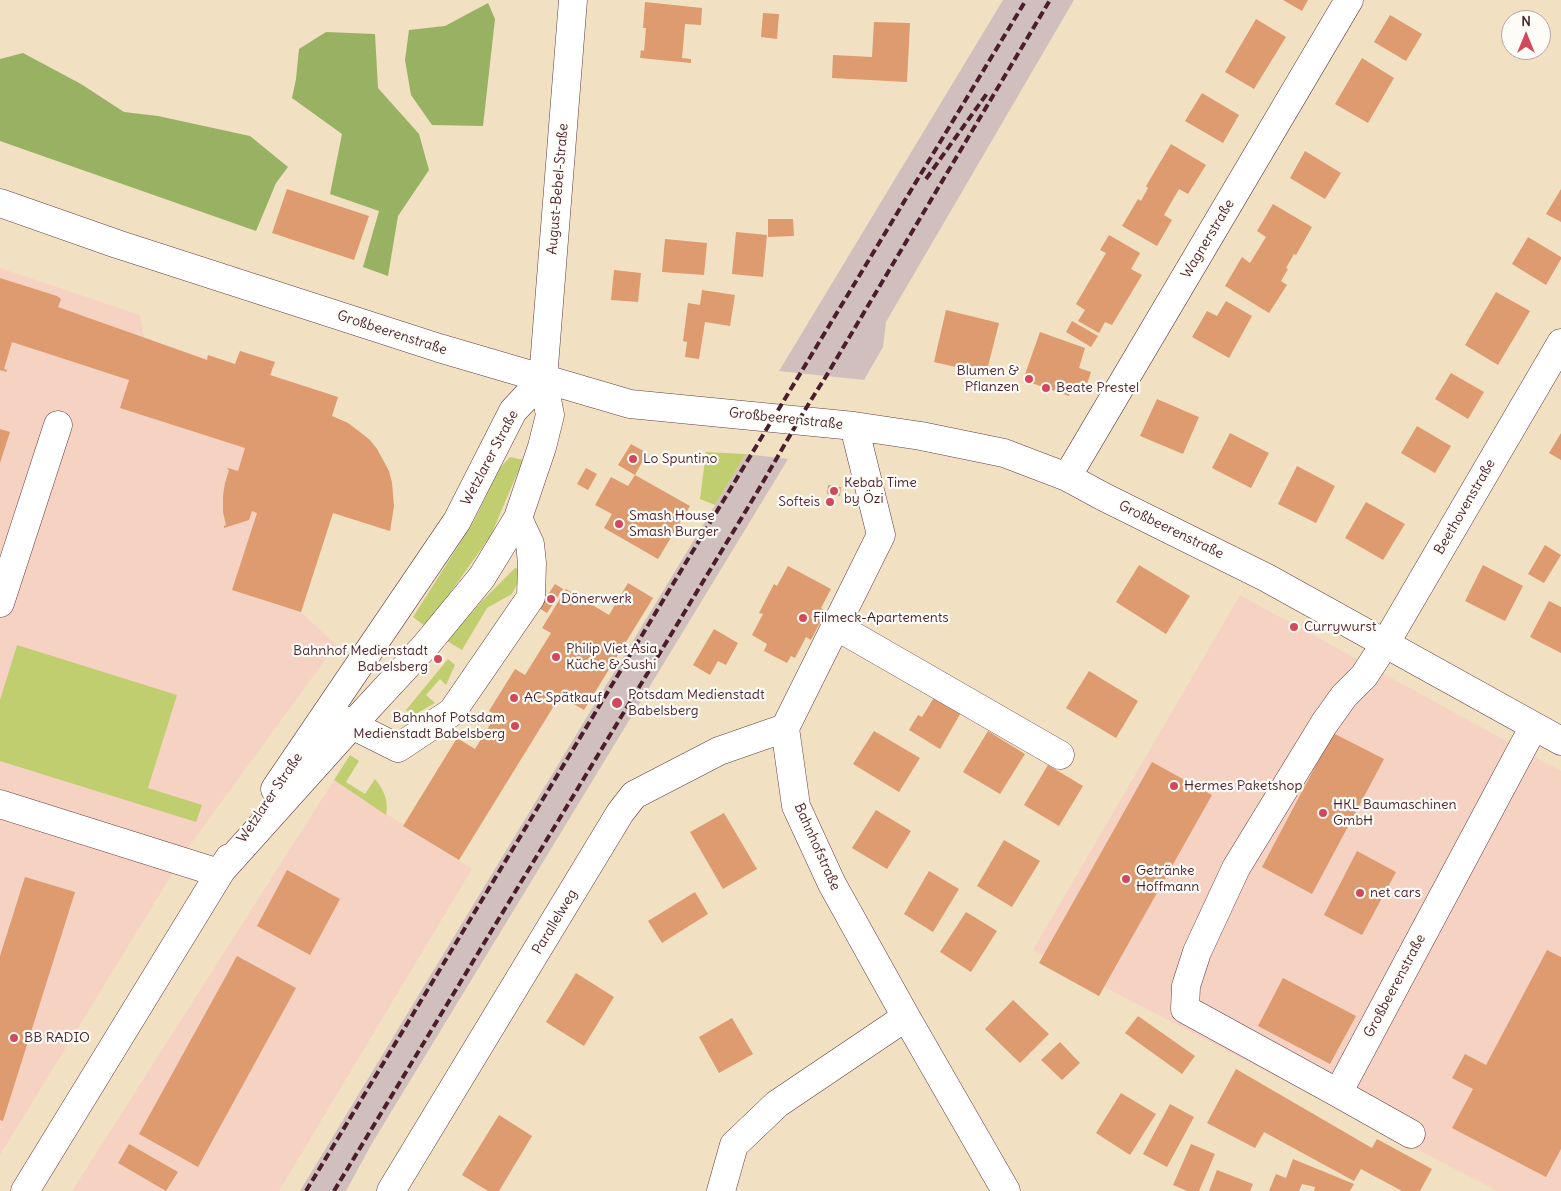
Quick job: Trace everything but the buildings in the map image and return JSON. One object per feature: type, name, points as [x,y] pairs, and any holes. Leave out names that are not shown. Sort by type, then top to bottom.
[{"type":"street","name":"August-Bebel-Straße","points":[[543,379],[574,0]]},
{"type":"street","name":"Wagnerstraße","points":[[1067,477],[1349,0]]},
{"type":"street","name":"Großbeerenstraße","points":[[0,204],[117,244],[439,348],[630,404],[854,426],[922,436],[1004,453],[1067,477],[1267,578],[1561,741]]},
{"type":"street","name":"Beethovenstraße","points":[[1338,1093],[1185,1009],[1186,986],[1197,952],[1236,868],[1324,724],[1344,696],[1364,676],[1385,644],[1553,374],[1561,343]]},
{"type":"street","name":"Wetzlarer Straße","points":[[219,874],[426,645],[482,578],[518,518],[542,447],[550,415],[543,379]]},
{"type":"street","name":"Wetzlarer Straße","points":[[25,1191],[219,874],[457,521],[513,411],[543,379]]},
{"type":"street","points":[[0,603],[58,425]]},
{"type":"street","points":[[785,728],[881,536],[854,426]]},
{"type":"street","points":[[328,710],[352,725],[398,748],[452,712],[531,597],[532,563],[530,544],[518,518]]},
{"type":"street","points":[[836,626],[1060,755]]},
{"type":"street","name":"Großbeerenstraße","points":[[1338,1093],[1534,726]]},
{"type":"street","name":"Bahnhofstraße","points":[[785,728],[796,806],[832,884],[1006,1191]]},
{"type":"street","name":"Parallelweg","points":[[391,1191],[620,813],[634,795],[720,751],[785,728]]},
{"type":"street","points":[[0,804],[219,874]]},
{"type":"street","points":[[721,1191],[734,1145],[776,1104],[906,1017]]},
{"type":"street","points":[[1338,1093],[1411,1134]]},
{"type":"shaded area","points":[[1003,0],[1074,0],[886,322],[883,347],[864,380],[779,371]]},
{"type":"shaded area","points":[[0,268],[140,315],[144,337],[206,359],[208,355],[235,364],[240,351],[275,362],[271,375],[338,397],[332,416],[362,432],[377,449],[392,483],[394,506],[390,531],[333,513],[301,612],[336,645],[190,845],[0,1155]]},
{"type":"shaded area","points":[[746,454],[788,459],[371,1145],[346,1191],[300,1191]]},
{"type":"shaded area","points":[[1240,595],[1561,771],[1561,1191],[1497,1191],[1033,950]]},
{"type":"shaded area","points":[[334,780],[472,869],[279,1191],[72,1191]]},
{"type":"green space","points":[[488,3],[495,19],[483,126],[432,125],[411,95],[405,60],[409,30],[445,26]]},
{"type":"green space","points":[[326,32],[375,34],[378,88],[419,134],[429,170],[398,216],[388,276],[363,267],[379,211],[330,194],[342,134],[292,98],[299,49]]},
{"type":"green space","points":[[23,53],[81,84],[124,112],[158,116],[250,136],[288,167],[276,183],[256,231],[0,141],[0,59]]},
{"type":"green space","points":[[706,452],[746,454],[715,505],[700,499]]},
{"type":"green space","points":[[510,457],[523,460],[491,535],[426,627],[413,617],[474,521],[500,468]]},
{"type":"green space","points":[[515,568],[519,569],[521,576],[512,594],[487,608],[462,650],[447,641],[479,604]]},
{"type":"green space","points":[[17,645],[177,695],[148,788],[202,805],[196,822],[0,761],[0,700]]},
{"type":"green space","points":[[448,659],[455,665],[446,685],[440,679],[426,695],[435,703],[412,716],[406,710]]},
{"type":"green space","points":[[350,755],[359,761],[346,782],[365,794],[375,779],[385,796],[387,805],[386,815],[334,780]]},
{"type":"railway","points":[[306,1191],[1026,0]]},
{"type":"railway","points":[[334,1191],[747,509],[1050,0]]},
{"type":"railway","points":[[926,179],[988,92]]},
{"type":"place","name":"Blumen & Pflanzen","points":[[1029,379]]},
{"type":"place","name":"Beate Prestel","points":[[1046,388]]},
{"type":"place","name":"Lo Spuntino","points":[[633,459]]},
{"type":"place","name":"Kebab Time by Özi","points":[[834,491]]},
{"type":"place","name":"Softeis","points":[[830,502]]},
{"type":"place","name":"Smash House Smash Burger","points":[[619,524]]},
{"type":"place","name":"Dönerwerk","points":[[551,599]]},
{"type":"place","name":"Filmeck-Apartements","points":[[803,618]]},
{"type":"place","name":"Currywurst","points":[[1294,627]]},
{"type":"place","name":"Philip Viet Asia Küche & Sushi","points":[[556,657]]},
{"type":"place","name":"Bahnhof Medienstadt Babelsberg","points":[[438,659]]},
{"type":"place","name":"AC Spätkauf","points":[[514,698]]},
{"type":"place","name":"Potsdam Medienstadt Babelsberg","points":[[617,703]]},
{"type":"place","name":"Bahnhof Potsdam Medienstadt Babelsberg","points":[[515,726]]},
{"type":"place","name":"Hermes Paketshop","points":[[1174,786]]},
{"type":"place","name":"HKL Baumaschinen GmbH","points":[[1323,813]]},
{"type":"place","name":"Getränke Hoffmann","points":[[1126,879]]},
{"type":"place","name":"net cars","points":[[1360,893]]},
{"type":"place","name":"BB RADIO","points":[[14,1038]]}]
